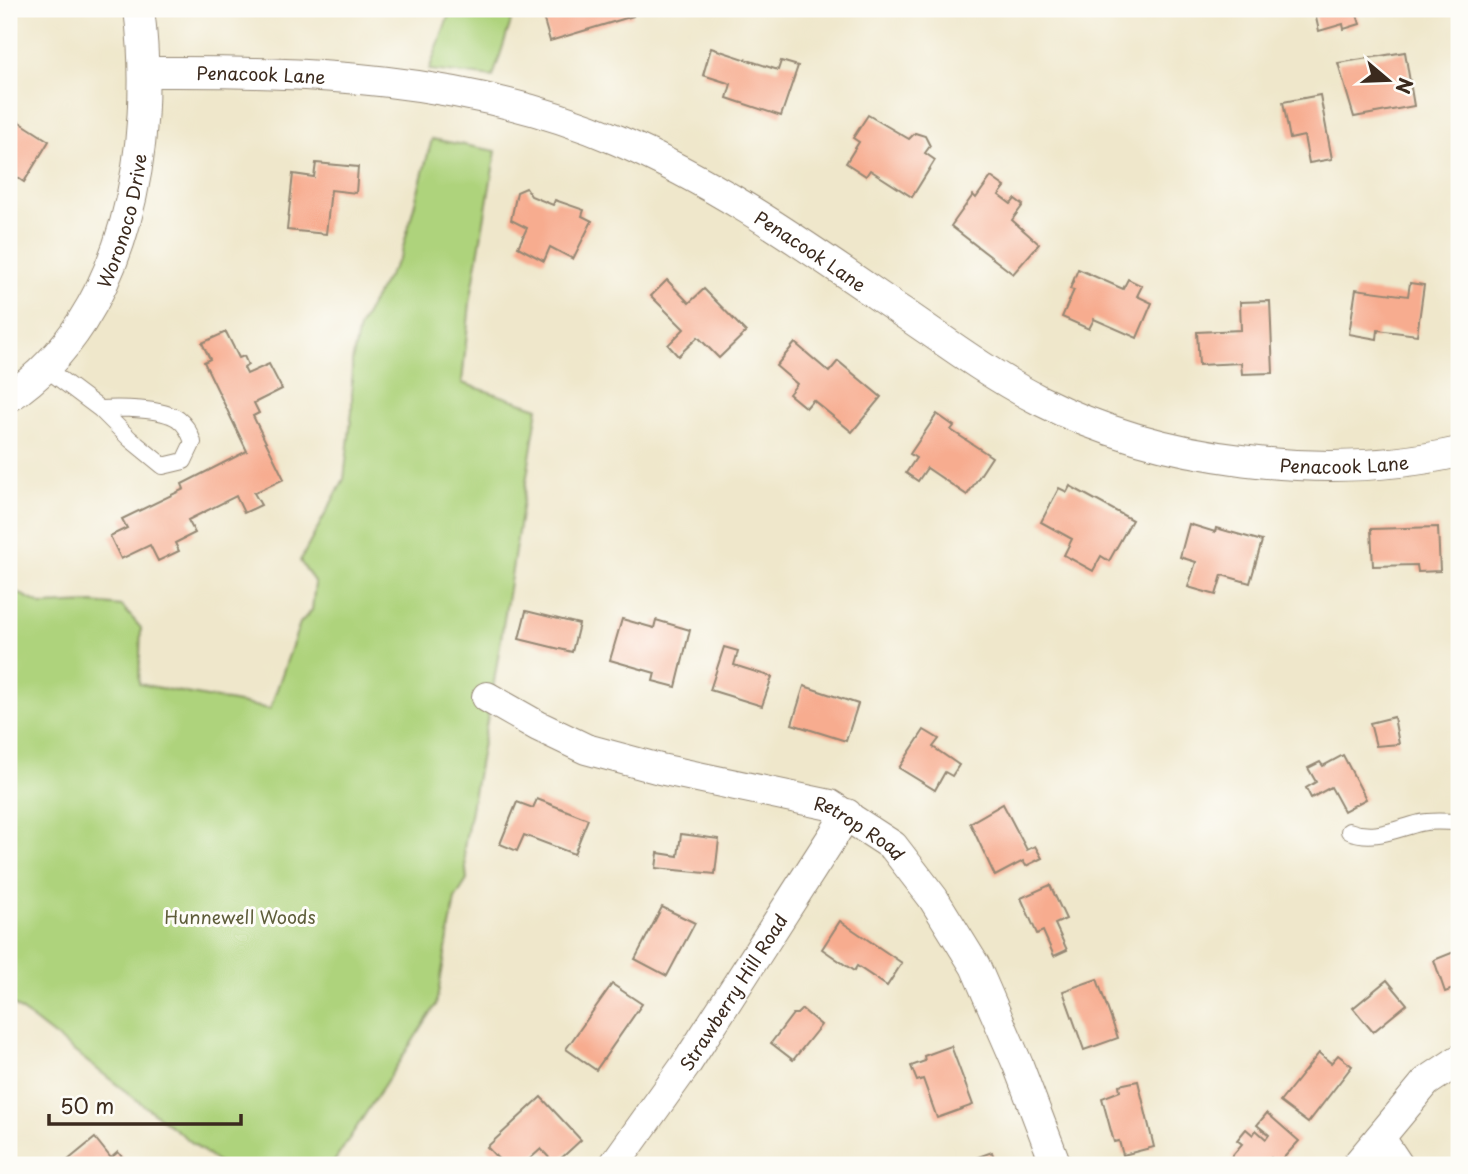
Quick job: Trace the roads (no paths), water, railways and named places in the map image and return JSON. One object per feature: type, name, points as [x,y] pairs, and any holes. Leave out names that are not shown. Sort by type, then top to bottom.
[{"type":"street","name":"Woronoco Drive","points":[[9,397],[64,347],[103,285],[115,253],[133,184],[139,148],[145,72],[139,9]]},
{"type":"street","name":"Penacook Lane","points":[[145,72],[276,72],[371,80],[507,102],[580,125],[662,161],[742,206],[796,239],[971,359],[1039,400],[1076,416],[1145,439],[1216,456],[1325,466],[1395,463],[1459,452]]},
{"type":"street","name":"Retrop Road","points":[[487,697],[586,749],[660,769],[830,804],[893,846],[933,898],[975,966],[1018,1065],[1056,1165]]},
{"type":"street","name":"Strawberry Hill Road","points":[[614,1165],[685,1066],[846,814]]},
{"type":"street","points":[[1357,1165],[1426,1082],[1459,1060]]},
{"type":"street","points":[[1380,1138],[1398,1165]]},
{"type":"lane","points":[[44,366],[100,409],[130,439],[163,466],[184,461],[193,442],[188,429],[177,418],[154,412],[100,409]]},
{"type":"lane","points":[[1349,831],[1363,836],[1381,834],[1423,822],[1459,822]]},
{"type":"park label","name":"Hunnewell Woods","points":[[240,916]]}]
